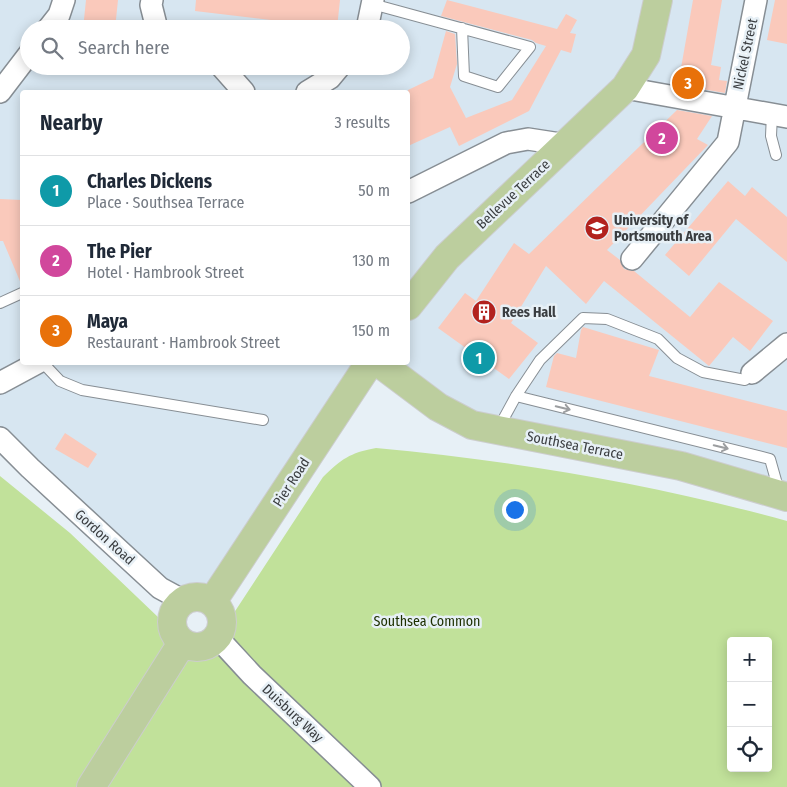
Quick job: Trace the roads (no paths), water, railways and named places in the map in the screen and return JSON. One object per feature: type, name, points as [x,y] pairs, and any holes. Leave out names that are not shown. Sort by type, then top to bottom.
[{"type":"main road","name":"Bellevue Terrace","points":[[410,303],[446,257],[567,145],[625,88],[646,54],[658,0]]},
{"type":"main road","name":"Pier Road","points":[[212,602],[368,365]]},
{"type":"main road","name":"Southsea Terrace","points":[[382,365],[438,407],[472,425],[681,466],[783,496]]},
{"type":"main road","points":[[193,597],[203,598],[212,602],[219,610],[222,628],[210,644],[201,647],[191,647],[175,635],[172,626],[172,616],[177,607],[184,601],[193,597]]},
{"type":"main road","points":[[91,787],[182,642]]},
{"type":"street","points":[[55,20],[59,15],[64,0]]},
{"type":"street","points":[[152,0],[151,5],[155,20]]},
{"type":"street","name":"Nickel Street","points":[[632,259],[728,142],[756,0]]},
{"type":"street","points":[[369,20],[373,2]]},
{"type":"street","points":[[0,92],[20,66]]},
{"type":"street","points":[[229,75],[242,90]]},
{"type":"street","points":[[310,90],[332,75]]},
{"type":"street","points":[[625,88],[780,116]]},
{"type":"street","points":[[410,191],[506,143],[528,139],[567,145]]},
{"type":"street","points":[[752,373],[787,344]]},
{"type":"street","points":[[0,383],[34,365]]},
{"type":"street","name":"Gordon Road","points":[[0,438],[160,588],[184,601]]},
{"type":"street","name":"Duisburg Way","points":[[217,637],[252,675],[370,787]]},
{"type":"lane","points":[[373,2],[530,47],[498,87],[464,76],[462,28]]},
{"type":"lane","points":[[776,155],[771,136],[780,116]]},
{"type":"lane","points":[[0,303],[20,294]]},
{"type":"lane","points":[[498,430],[516,396],[540,360],[583,318],[606,319],[658,339],[677,358],[703,372],[745,380],[752,373]]},
{"type":"lane","points":[[43,365],[60,381],[82,390],[263,420]]},
{"type":"lane","points":[[516,396],[770,460],[783,496]]},
{"type":"place","name":"Maya","points":[[688,83]]},
{"type":"place","name":"The Pier","points":[[662,138]]},
{"type":"place","name":"University of Portsmouth Area","points":[[597,228]]},
{"type":"place","name":"Rees Hall","points":[[484,312]]},
{"type":"place","name":"Charles Dickens","points":[[479,358]]},
{"type":"park label","name":"Southsea Common","points":[[427,621]]}]
